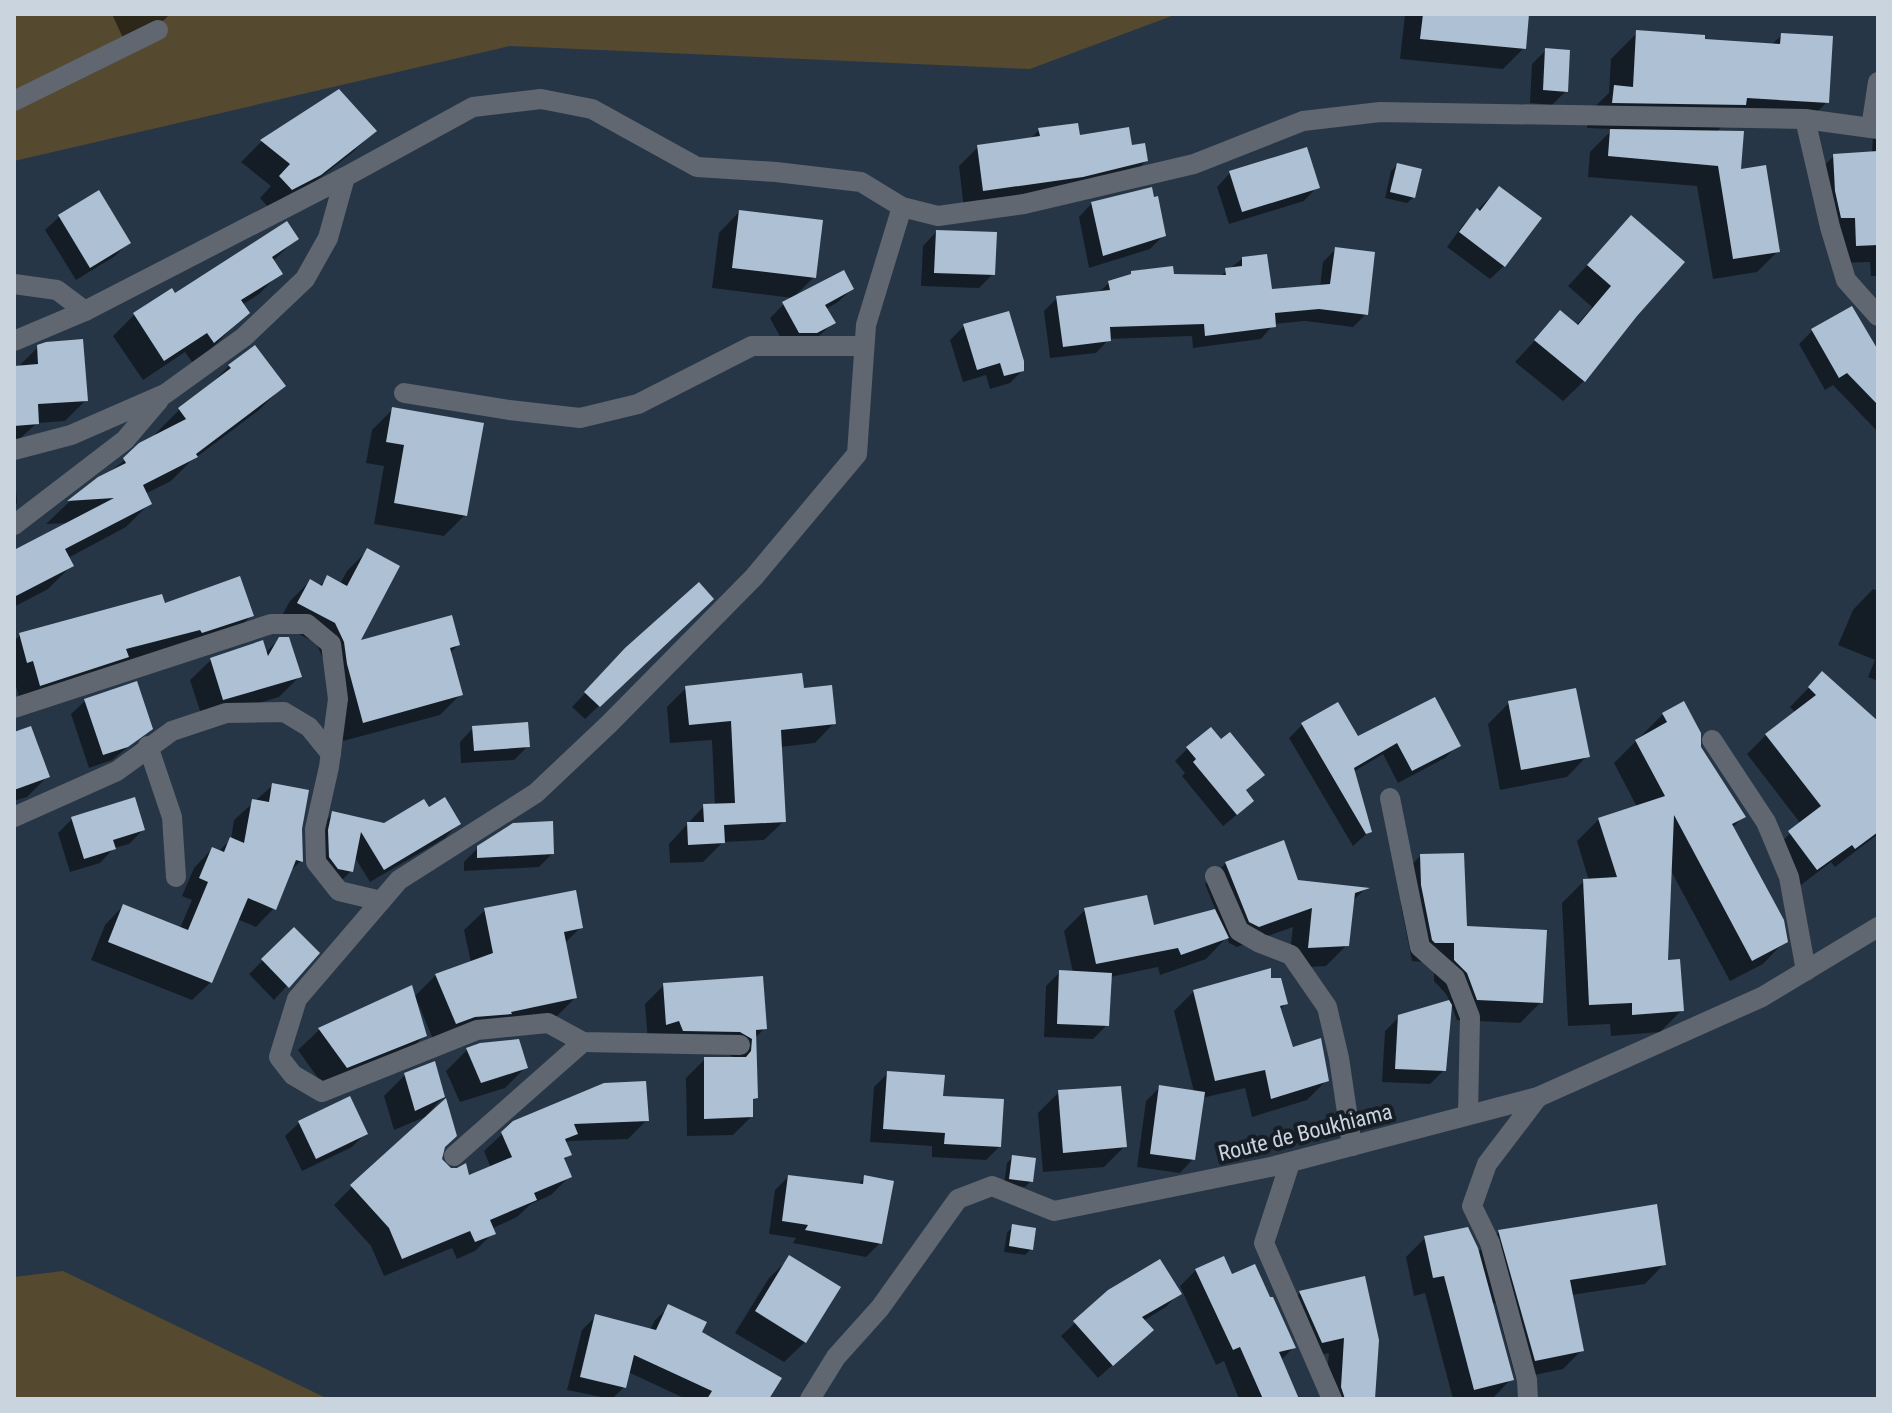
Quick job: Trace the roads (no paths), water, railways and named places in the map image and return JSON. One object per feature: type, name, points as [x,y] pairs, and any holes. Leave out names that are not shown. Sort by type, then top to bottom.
[{"type":"street","points":[[14,101],[158,30]]},
{"type":"street","points":[[14,341],[85,311],[473,107],[541,99],[592,109],[697,167],[861,182],[902,207],[938,216],[1024,204],[1194,164],[1303,121],[1380,112],[1805,119],[1874,128],[1878,82]]},
{"type":"street","points":[[1805,119],[1830,227],[1846,280],[1878,316]]},
{"type":"street","points":[[14,450],[71,435],[165,394],[244,337],[305,279],[328,238],[345,177]]},
{"type":"street","points":[[740,1045],[583,1042],[548,1023],[477,1030],[322,1092],[293,1075],[279,1057],[297,999],[399,880],[536,793],[754,577],[857,454],[866,325],[902,207]]},
{"type":"street","points":[[14,284],[57,290],[85,311]]},
{"type":"street","points":[[404,393],[580,418],[638,404],[752,346],[864,346]]},
{"type":"street","points":[[14,525],[125,440],[165,394]]},
{"type":"street","points":[[14,708],[271,624],[307,624],[331,644],[338,699],[331,754],[315,829],[316,862],[339,891],[381,901]]},
{"type":"street","points":[[14,817],[117,771],[172,731],[226,713],[284,712],[309,727],[331,754]]},
{"type":"street","points":[[1712,740],[1766,822],[1789,877],[1806,971]]},
{"type":"street","points":[[148,746],[172,817],[176,877]]},
{"type":"street","points":[[1390,798],[1420,947],[1455,978],[1470,1017],[1468,1115]]},
{"type":"street","points":[[1215,876],[1239,931],[1291,955],[1327,1007],[1339,1058],[1352,1146]]},
{"type":"street","name":"Route de Boukhiama","points":[[810,1399],[836,1357],[880,1308],[958,1199],[992,1186],[1054,1211],[1290,1163],[1538,1097],[1762,997],[1878,927]]},
{"type":"street","points":[[454,1156],[583,1042]]},
{"type":"street","points":[[1528,1399],[1527,1380],[1490,1243],[1472,1206],[1487,1164],[1538,1097]]},
{"type":"street","points":[[1290,1163],[1264,1243],[1332,1399]]}]
